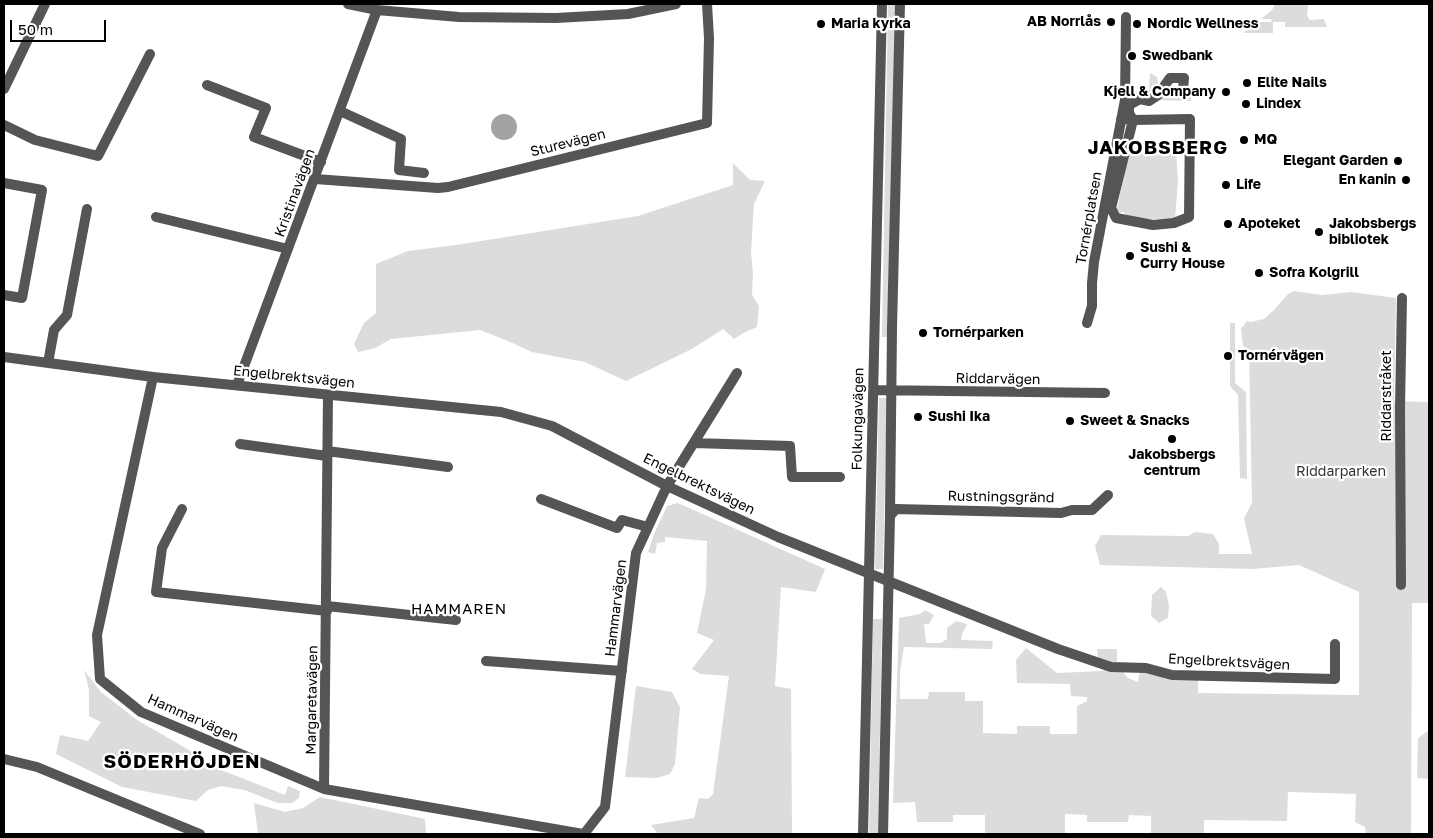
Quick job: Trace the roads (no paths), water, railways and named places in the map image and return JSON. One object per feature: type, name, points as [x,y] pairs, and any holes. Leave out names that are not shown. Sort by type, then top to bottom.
[{"type":"street","points":[[4,89],[45,4]]},
{"type":"street","points":[[348,4],[377,10],[459,17],[556,18],[628,14],[676,4]]},
{"type":"street","name":"Sturevägen","points":[[315,179],[438,188],[448,187],[708,123],[706,4]]},
{"type":"street","name":"Folkungavägen","points":[[863,834],[882,4]]},
{"type":"street","points":[[882,834],[900,4]]},
{"type":"street","name":"Kristinavägen","points":[[236,385],[377,10]]},
{"type":"street","name":"Tornérplatsen","points":[[1087,322],[1092,306],[1094,262],[1125,100],[1126,17]]},
{"type":"street","points":[[4,125],[35,140],[98,156],[150,54]]},
{"type":"street","name":"Tornérplatsen","points":[[1121,119],[1134,120],[1190,118],[1189,217],[1174,223],[1153,225],[1116,218],[1111,208],[1134,120],[1129,112],[1129,105],[1140,99],[1149,100],[1158,95],[1170,78],[1184,78],[1182,89]]},
{"type":"street","points":[[207,85],[266,108],[254,137],[321,162]]},
{"type":"street","points":[[340,111],[401,139],[399,170],[424,173]]},
{"type":"street","points":[[4,183],[42,190],[22,298],[4,294]]},
{"type":"street","points":[[48,363],[54,330],[67,314],[87,209]]},
{"type":"street","points":[[156,217],[288,249]]},
{"type":"street","name":"Riddarstråket","points":[[1401,585],[1400,407],[1402,298]]},
{"type":"street","name":"Engelbrektsvägen","points":[[4,356],[153,377],[501,412],[552,426],[667,486],[778,537],[1058,649],[1110,667],[1146,668],[1172,675],[1335,679],[1335,644]]},
{"type":"street","name":"Hammarvägen","points":[[153,377],[97,635],[100,679],[141,712],[324,789],[583,834],[605,807],[636,553],[667,486],[737,373]]},
{"type":"street","name":"Riddarvägen","points":[[873,390],[1105,394]]},
{"type":"street","name":"Margaretavägen","points":[[324,789],[328,395]]},
{"type":"street","points":[[694,443],[790,446],[792,477],[840,477]]},
{"type":"street","points":[[240,444],[448,467]]},
{"type":"street","name":"Rustningsgränd","points":[[890,516],[896,509],[1061,512],[1092,510],[1108,494]]},
{"type":"street","points":[[541,499],[617,528],[622,520],[648,527]]},
{"type":"street","points":[[182,509],[162,548],[156,592],[456,620]]},
{"type":"street","points":[[486,660],[622,671]]},
{"type":"street","points":[[4,759],[37,767],[200,834]]},
{"type":"place","name":"AB Norrlås","points":[[1111,22]]},
{"type":"place","name":"Maria kyrka","points":[[821,24]]},
{"type":"place","name":"Nordic Wellness","points":[[1137,24]]},
{"type":"place","name":"Swedbank","points":[[1132,56]]},
{"type":"place","name":"Elite Nails","points":[[1247,83]]},
{"type":"place","name":"Kjell & Company","points":[[1226,92]]},
{"type":"place","name":"Lindex","points":[[1246,104]]},
{"type":"place","name":"MQ","points":[[1244,140]]},
{"type":"place","name":"Elegant Garden","points":[[1398,161]]},
{"type":"place","name":"En kanin","points":[[1406,180]]},
{"type":"place","name":"Life","points":[[1226,185]]},
{"type":"place","name":"Apoteket","points":[[1228,224]]},
{"type":"place","name":"Jakobsbergs bibliotek","points":[[1319,232]]},
{"type":"place","name":"Sushi & Curry House","points":[[1130,256]]},
{"type":"place","name":"Sofra Kolgrill","points":[[1259,273]]},
{"type":"place","name":"Tornérparken","points":[[923,333]]},
{"type":"place","name":"Tornérvägen","points":[[1228,356]]},
{"type":"place","name":"Sushi Ika","points":[[918,417]]},
{"type":"place","name":"Sweet & Snacks","points":[[1070,421]]},
{"type":"place","name":"Jakobsbergs centrum","points":[[1172,439]]},
{"type":"district","name":"JAKOBSBERG","points":[[1158,148]]},
{"type":"district","name":"HAMMAREN","points":[[459,609]]},
{"type":"district","name":"SÖDERHÖJDEN","points":[[182,762]]},
{"type":"park label","name":"Riddarparken","points":[[1341,472]]}]
